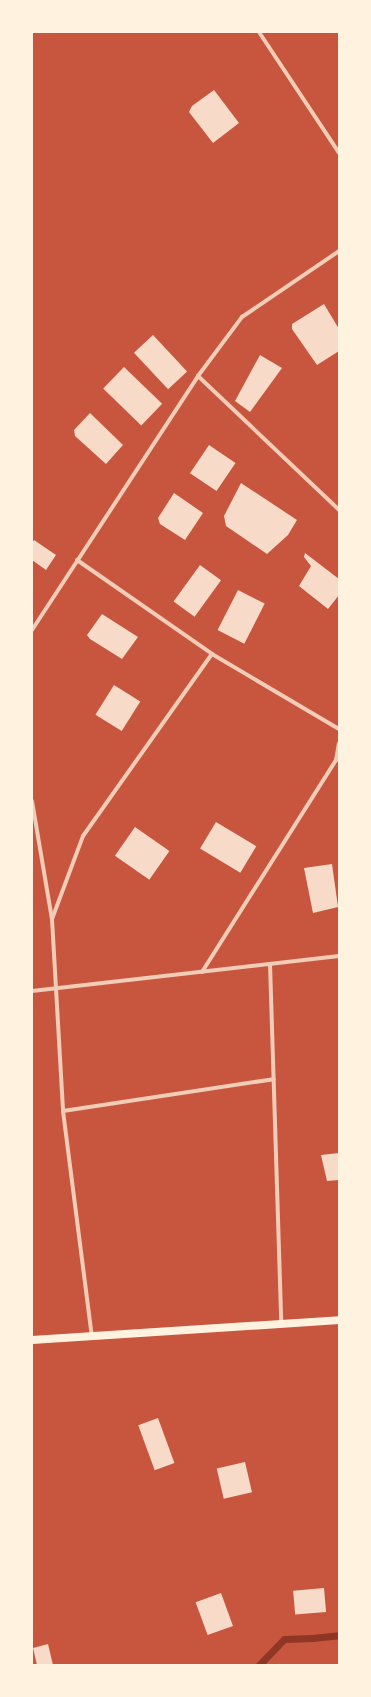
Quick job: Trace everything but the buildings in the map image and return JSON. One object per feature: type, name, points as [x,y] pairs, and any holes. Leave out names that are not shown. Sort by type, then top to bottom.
[{"type":"main road","points":[[32,1340],[339,1320]]},
{"type":"street","points":[[259,32],[339,153]]},
{"type":"street","points":[[32,630],[198,376],[242,317],[339,251]]},
{"type":"street","points":[[198,376],[339,510]]},
{"type":"street","points":[[77,560],[212,654],[339,729]]},
{"type":"street","points":[[52,919],[84,836],[212,654]]},
{"type":"street","points":[[202,972],[336,760],[339,743]]},
{"type":"street","points":[[32,801],[52,919],[63,1110],[92,1336]]},
{"type":"street","points":[[32,991],[339,956]]},
{"type":"street","points":[[270,964],[281,1324]]},
{"type":"street","points":[[63,1110],[274,1079]]},
{"type":"waterway","points":[[259,1665],[284,1639],[339,1635]]}]
